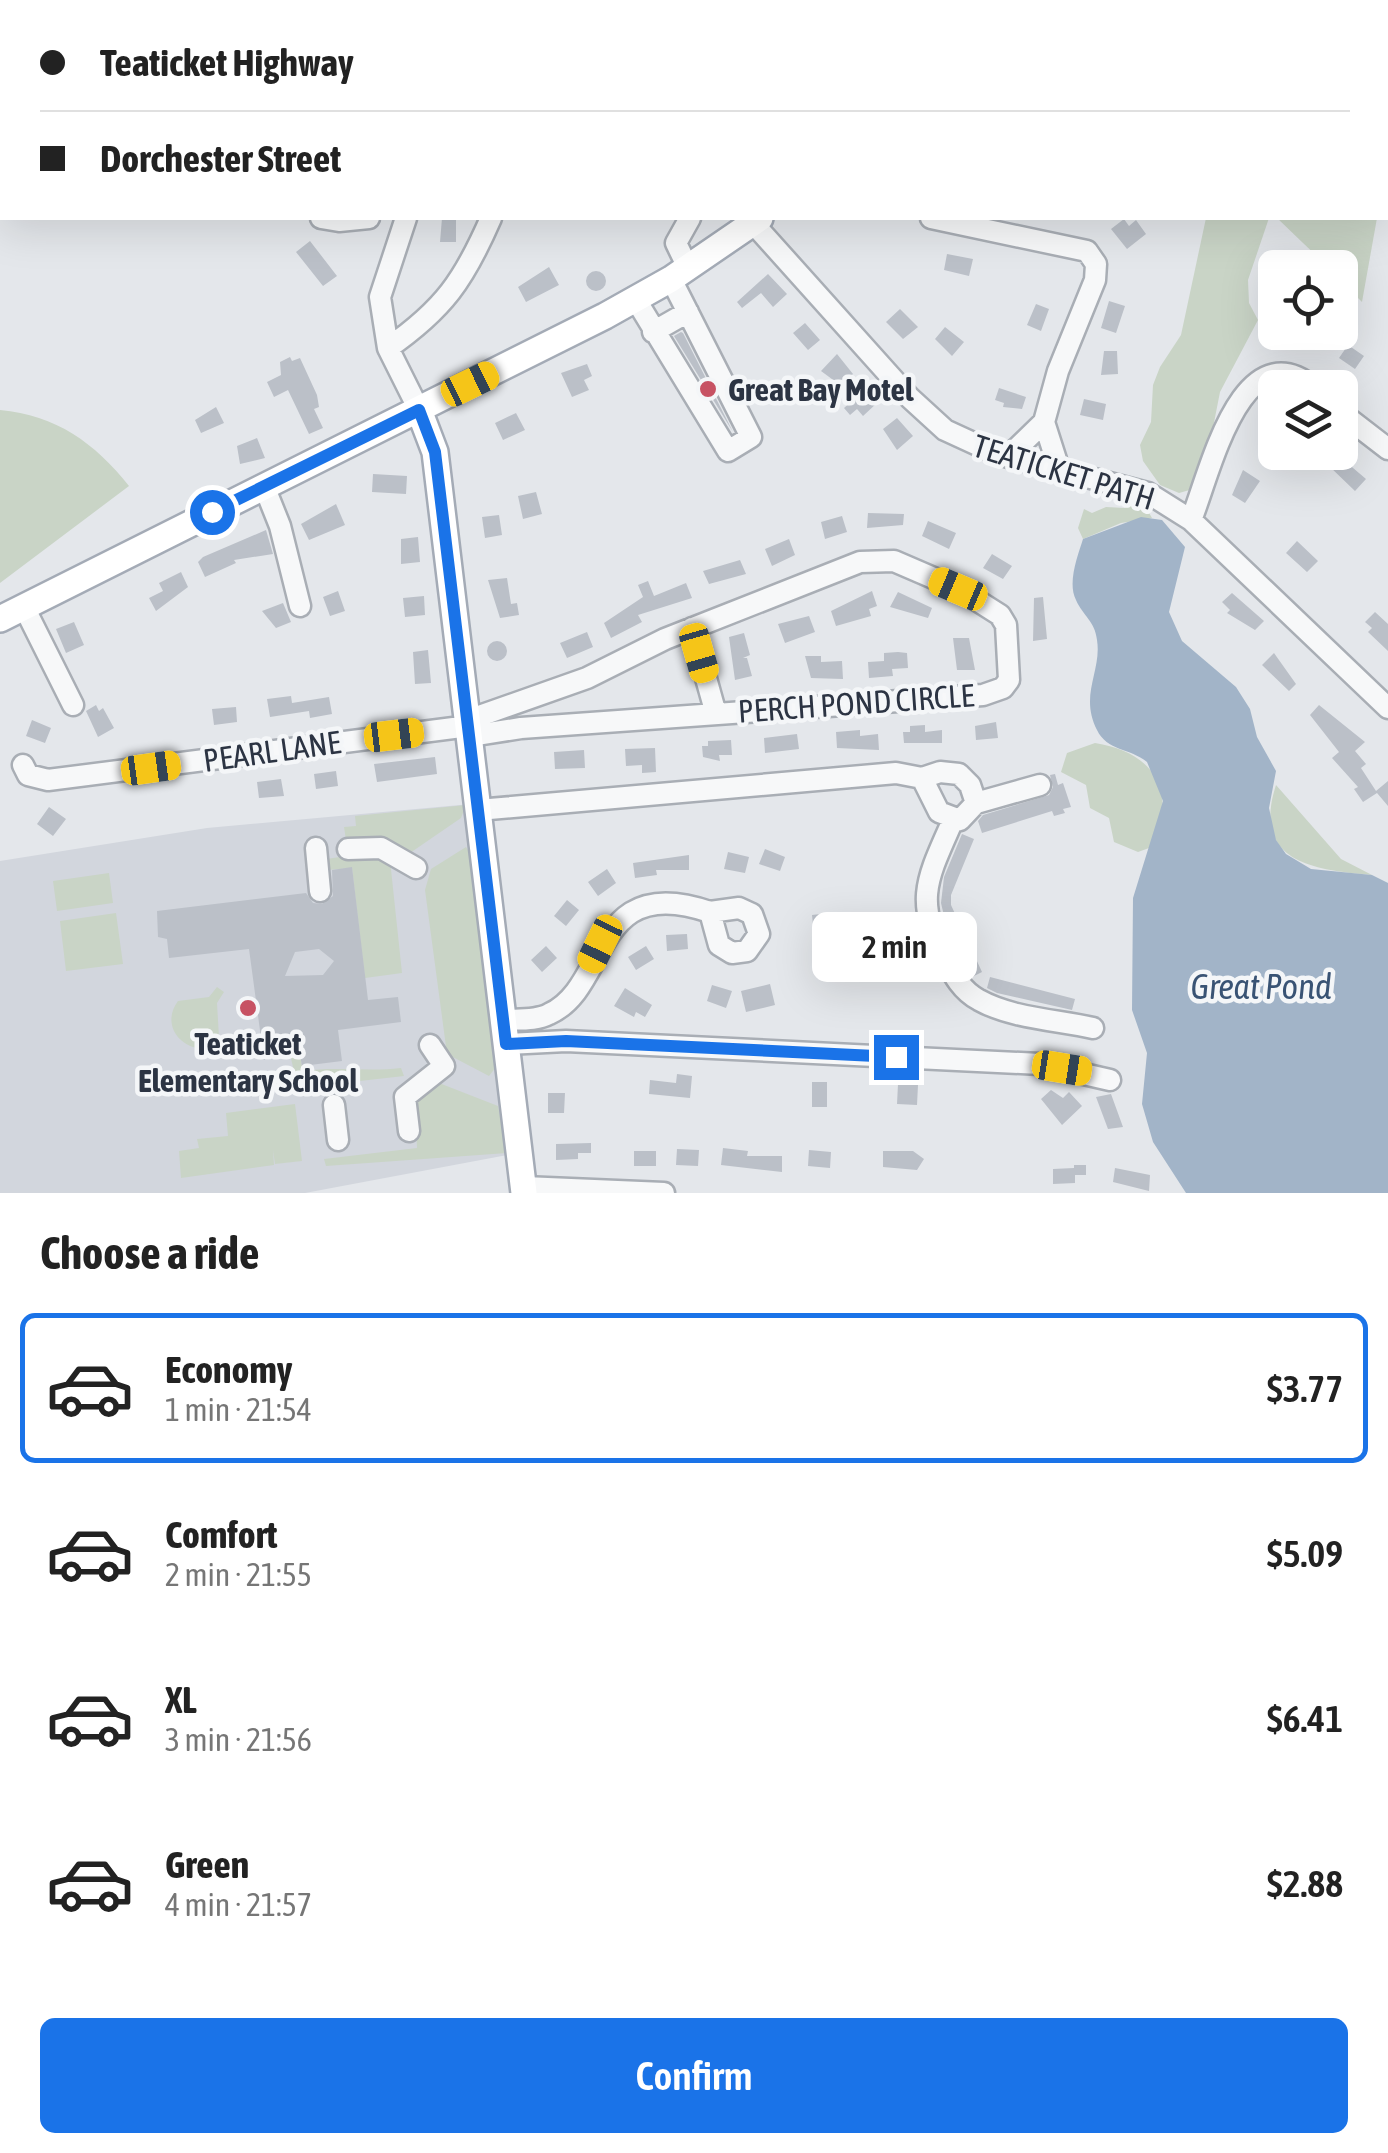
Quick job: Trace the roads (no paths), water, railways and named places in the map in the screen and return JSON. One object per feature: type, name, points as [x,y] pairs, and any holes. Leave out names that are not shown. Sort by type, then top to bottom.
[{"type":"main road","points":[[0,619],[636,300],[757,220]]},
{"type":"main road","points":[[419,410],[434,443],[524,1190]]},
{"type":"street","points":[[405,220],[380,297],[388,348],[419,410]]},
{"type":"street","points":[[388,348],[430,318],[458,286],[490,220]]},
{"type":"street","points":[[636,300],[728,451],[750,437],[688,312],[676,243],[689,220]]},
{"type":"street","name":"TEATICKET PATH","points":[[757,220],[937,424],[954,437],[1008,457],[1148,493],[1191,520],[1388,708]]},
{"type":"street","points":[[935,220],[1072,246],[1087,251],[1096,264],[1095,280],[1068,341],[1044,422],[1008,457]]},
{"type":"street","points":[[653,332],[688,312]]},
{"type":"street","points":[[1191,520],[1232,410],[1258,384]]},
{"type":"street","points":[[1044,422],[1058,469]]},
{"type":"street","points":[[1358,426],[1388,449]]},
{"type":"street","points":[[264,486],[280,526],[300,606]]},
{"type":"street","name":"PERCH POND CIRCLE","points":[[884,560],[989,605],[1006,625],[1009,680],[996,691],[716,714],[469,727],[692,628],[860,562],[884,560]]},
{"type":"street","points":[[24,607],[73,705]]},
{"type":"street","name":"PERCH POND CIRCLE","points":[[692,628],[716,714]]},
{"type":"street","name":"PEARL LANE","points":[[23,764],[28,775],[48,780],[469,727]]},
{"type":"street","points":[[478,810],[896,774],[922,778],[946,771],[959,774],[970,785],[976,804]]},
{"type":"street","points":[[922,778],[934,806],[953,820]]},
{"type":"street","points":[[953,820],[964,817],[976,804],[1040,785]]},
{"type":"street","points":[[953,820],[930,874],[924,900],[936,942],[958,982],[974,998],[998,1008],[1093,1028]]},
{"type":"street","points":[[348,849],[380,848],[416,868]]},
{"type":"street","points":[[308,856],[320,891]]},
{"type":"street","points":[[504,1032],[562,1007],[581,984],[605,936],[632,915],[664,904],[710,912]]},
{"type":"street","points":[[504,1032],[566,1041],[1040,1064],[1110,1080]]},
{"type":"street","points":[[409,1131],[405,1097],[444,1066],[430,1045]]},
{"type":"street","points":[[334,1104],[338,1140]]},
{"type":"street","points":[[524,1190],[664,1193]]},
{"type":"water","name":"Great Pond","points":[[1141,517],[1162,520],[1185,547],[1169,612],[1182,641],[1236,687],[1250,709],[1257,737],[1276,771],[1269,808],[1276,840],[1286,854],[1311,869],[1372,875],[1388,883],[1388,1193],[1186,1193],[1153,1142],[1142,1104],[1147,1053],[1132,1010],[1133,898],[1163,801],[1147,762],[1113,746],[1097,730],[1090,694],[1097,640],[1073,586],[1083,539]]},
{"type":"place","name":"Great Bay Motel","points":[[708,389]]},
{"type":"place","name":"Teaticket Elementary School","points":[[248,1008]]}]
